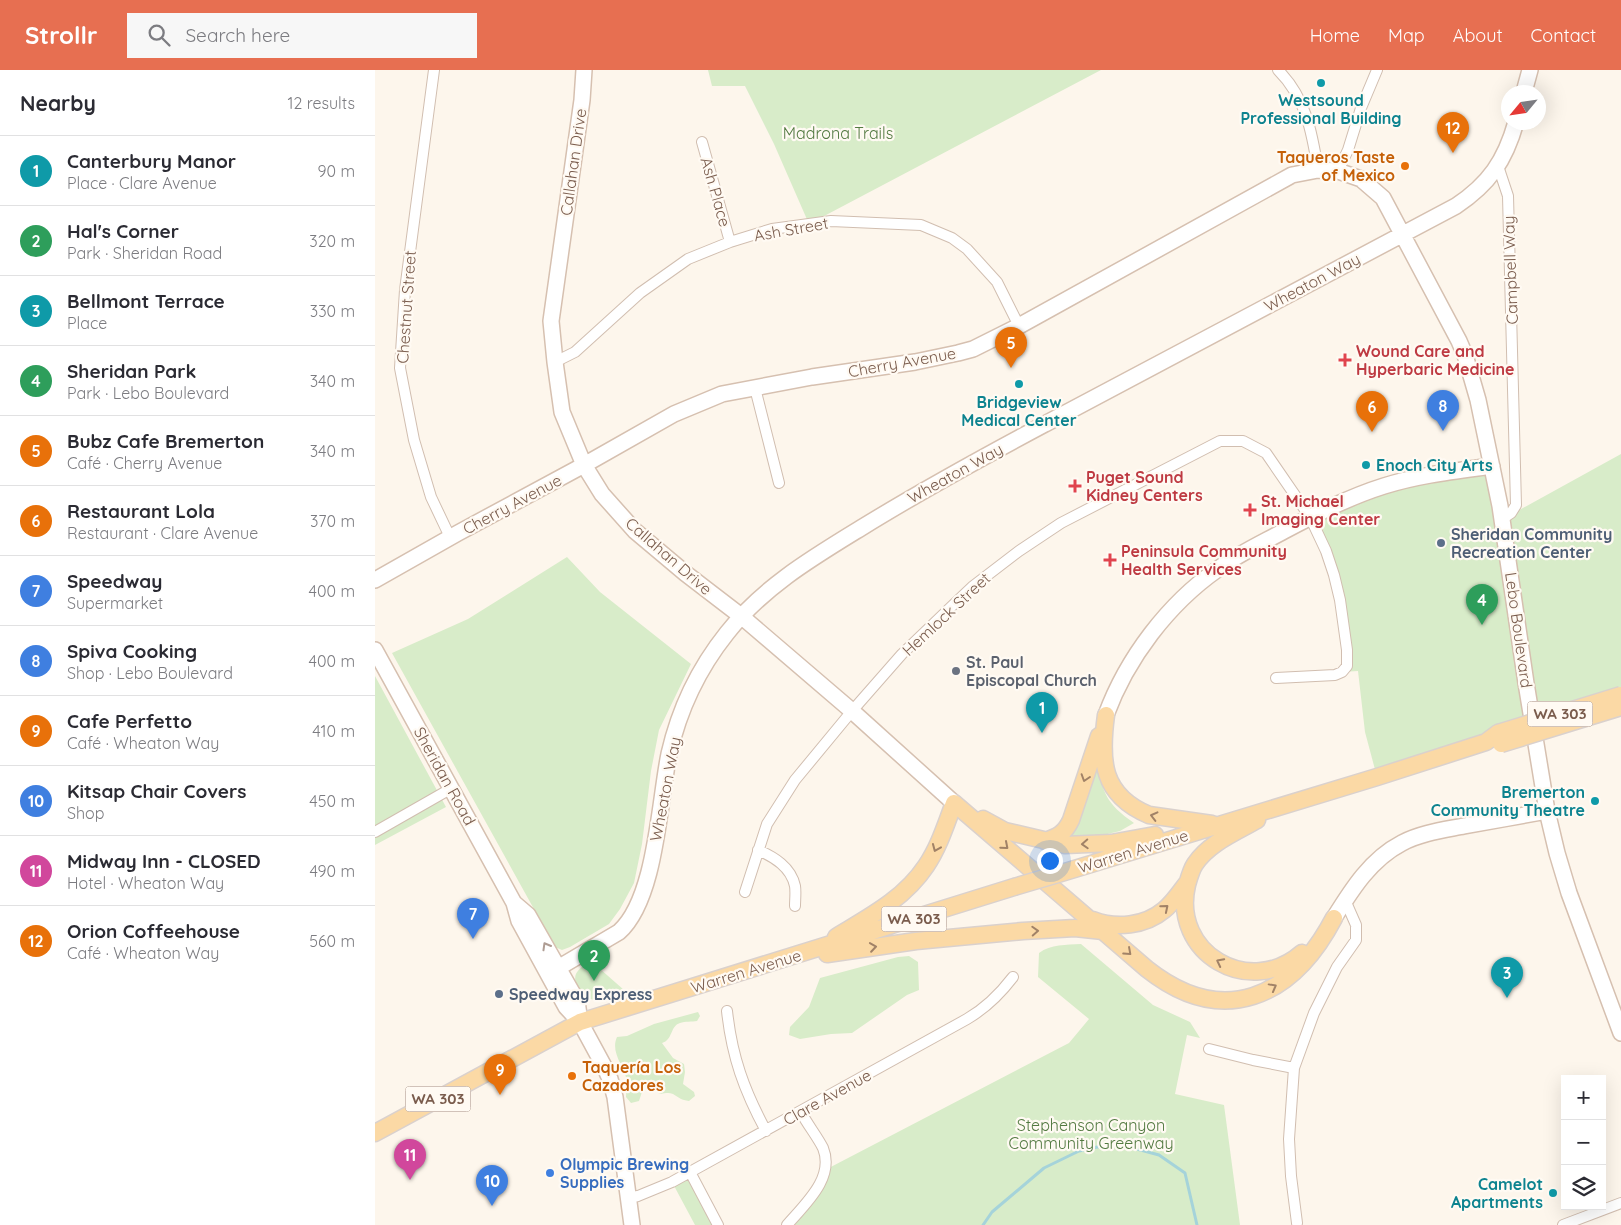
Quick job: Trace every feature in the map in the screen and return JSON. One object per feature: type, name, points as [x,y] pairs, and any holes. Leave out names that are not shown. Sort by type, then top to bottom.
[{"type":"main road","name":"Callahan Drive","points":[[584,70],[551,322],[562,412],[584,465],[602,494],[632,528],[685,573],[741,616],[852,711],[955,803]]},
{"type":"main road","points":[[1526,85],[1530,70]]},
{"type":"main road","name":"Wheaton Way","points":[[558,968],[619,932],[625,927],[637,908],[654,849],[669,756],[676,730],[699,673],[716,647],[741,616],[772,588],[806,561],[947,476],[1403,234],[1468,197],[1489,179],[1498,166],[1513,130]]},
{"type":"main road","name":"Cherry Avenue","points":[[375,580],[674,414],[722,394],[973,349],[1019,326],[1293,175],[1318,170],[1338,171],[1361,179],[1383,198],[1403,234]]},
{"type":"main road","name":"Lebo Boulevard","points":[[1403,234],[1459,340],[1478,400],[1502,519],[1547,811],[1569,894],[1621,1033]]},
{"type":"main road","points":[[1045,841],[1062,834],[1071,820],[1106,715],[1119,685],[1143,644],[1168,614],[1193,589],[1230,561],[1345,500],[1393,483],[1492,466]]},
{"type":"main road","name":"Sheridan Road","points":[[375,650],[514,903],[519,921],[566,1007],[580,1022],[611,1078],[632,1225]]},
{"type":"main road","name":"WA 303","points":[[1495,740],[1621,695]]},
{"type":"main road","name":"WA 303","points":[[1495,740],[1621,707]]},
{"type":"main road","points":[[1106,715],[1103,742],[1106,768],[1113,787],[1123,800],[1139,811],[1149,815],[1219,825]]},
{"type":"main road","name":"Warren Avenue","points":[[580,1022],[1495,740]]},
{"type":"main road","points":[[955,803],[1005,831],[1045,841],[1072,845],[1111,843],[1219,825]]},
{"type":"main road","points":[[955,803],[1147,969],[1173,987],[1197,997],[1211,1000],[1248,997],[1282,982],[1305,962],[1319,944],[1345,900],[1371,866],[1402,843],[1439,831],[1547,811]]},
{"type":"main road","points":[[813,950],[888,905],[909,887],[931,858],[955,803]]},
{"type":"main road","points":[[1276,808],[1215,844],[1195,864],[1188,882],[1185,905],[1188,921],[1199,945],[1209,956],[1246,972],[1270,970],[1289,963],[1304,951],[1334,918]]},
{"type":"main road","points":[[1087,917],[1102,923],[1119,925],[1147,920],[1165,910],[1188,882]]},
{"type":"main road","name":"Sheridan Road","points":[[514,903],[528,916],[577,1001],[580,1022]]},
{"type":"main road","points":[[773,962],[916,941],[1023,931],[1075,928],[1106,932]]},
{"type":"main road","name":"WA 303","points":[[375,1133],[580,1022]]},
{"type":"street","name":"Chestnut Street","points":[[434,70],[405,290],[400,368],[413,440],[431,498],[450,537]]},
{"type":"street","points":[[1278,70],[1294,88],[1304,108],[1313,138],[1318,170]]},
{"type":"street","points":[[1338,171],[1348,150],[1361,108],[1377,70]]},
{"type":"street","name":"Ash Place","points":[[702,142],[730,242]]},
{"type":"street","name":"Campbell Way","points":[[1498,166],[1508,196],[1516,505],[1511,513],[1502,519]]},
{"type":"street","name":"Ash Street","points":[[555,362],[575,352],[640,293],[688,259],[730,242],[772,229],[831,221],[921,225],[952,238],[967,249],[997,282],[1019,326]]},
{"type":"street","points":[[755,388],[779,483]]},
{"type":"street","name":"Hemlock Street","points":[[745,892],[767,824],[795,780],[902,654],[972,587],[1022,548],[1072,516],[1220,441],[1243,441],[1266,454],[1310,517]]},
{"type":"street","points":[[1276,678],[1335,674],[1342,672],[1347,666],[1348,657],[1340,600],[1334,575],[1326,551],[1310,517]]},
{"type":"street","points":[[375,832],[452,788]]},
{"type":"street","points":[[758,850],[780,861],[788,871],[795,885],[795,906]]},
{"type":"street","points":[[1297,1223],[1291,1176],[1289,1139],[1293,1068],[1325,990],[1337,967],[1356,940],[1356,925],[1345,900]]},
{"type":"street","name":"Clare Avenue","points":[[629,1198],[672,1182],[978,1013],[999,994],[1013,977]]},
{"type":"street","points":[[727,1011],[731,1043],[743,1083],[766,1131]]},
{"type":"street","points":[[1209,1049],[1293,1068]]},
{"type":"street","points":[[787,1225],[822,1181],[826,1162],[822,1146],[801,1112]]},
{"type":"street","points":[[690,1172],[718,1225]]},
{"type":"street","points":[[1563,1225],[1621,1202]]},
{"type":"street","points":[[1591,1214],[1595,1225]]},
{"type":"green space","name":"Madrona Trails","points":[[708,70],[1101,70],[809,224],[774,144],[745,86],[712,86]]},
{"type":"green space","points":[[1621,454],[1621,695],[1377,777],[1365,732],[1358,671],[1342,672],[1347,666],[1340,600],[1310,517],[1345,500],[1492,466],[1503,519]]},
{"type":"green space","points":[[567,557],[600,592],[691,664],[659,730],[651,771],[642,844],[634,883],[620,909],[609,924],[562,950],[555,947],[392,653],[468,619]]},
{"type":"green space","points":[[375,676],[446,807],[375,845]]},
{"type":"green space","points":[[1096,757],[1106,795],[1116,809],[1134,823],[1120,831],[1091,838],[1070,836]]},
{"type":"green space","name":"Stephenson Canyon Community Greenway","points":[[1081,944],[1153,1005],[1190,1022],[1200,1038],[1187,1035],[1175,1094],[1224,1105],[1240,1225],[787,1225],[825,1170],[1069,1043],[1089,1019],[1038,977],[1039,953],[1054,946]]},
{"type":"green space","points":[[909,956],[918,962],[919,990],[907,995],[852,1033],[800,1039],[789,1035],[790,1027],[809,1007],[820,978],[898,957]]},
{"type":"green space","points":[[591,961],[624,990],[594,1000],[583,997],[575,976],[580,969]]},
{"type":"green space","points":[[698,1012],[700,1016],[697,1021],[680,1023],[675,1027],[668,1039],[662,1043],[673,1058],[684,1064],[683,1084],[694,1092],[695,1096],[689,1101],[670,1093],[659,1093],[649,1083],[644,1086],[639,1101],[631,1103],[626,1097],[627,1081],[616,1054],[615,1043],[617,1037],[627,1036],[654,1024]]},
{"type":"green space","points":[[690,1172],[718,1225],[695,1225],[672,1182]]},
{"type":"waterway","points":[[983,1225],[992,1212],[1044,1168],[1079,1151],[1102,1146],[1122,1145],[1159,1155],[1185,1173],[1197,1225]]},
{"type":"place","name":"Westsound Professional Building","points":[[1321,83]]},
{"type":"place","name":"Orion Coffeehouse","points":[[1453,153]]},
{"type":"place","name":"Taqueros Taste of Mexico","points":[[1405,166]]},
{"type":"place","name":"Wound Care and Hyperbaric Medicine","points":[[1345,360]]},
{"type":"place","name":"Bubz Cafe Bremerton","points":[[1011,368]]},
{"type":"place","name":"Bridgeview Medical Center","points":[[1019,384]]},
{"type":"place","name":"Spiva Cooking","points":[[1443,431]]},
{"type":"place","name":"Restaurant Lola","points":[[1372,432]]},
{"type":"place","name":"Enoch City Arts","points":[[1366,465]]},
{"type":"place","name":"Puget Sound Kidney Centers","points":[[1075,486]]},
{"type":"place","name":"St. Michael Imaging Center","points":[[1250,510]]},
{"type":"place","name":"Sheridan Community Recreation Center","points":[[1441,543]]},
{"type":"place","name":"Peninsula Community Health Services","points":[[1110,560]]},
{"type":"place","name":"Sheridan Park","points":[[1482,625]]},
{"type":"place","name":"St. Paul Episcopal Church","points":[[956,671]]},
{"type":"place","name":"Canterbury Manor","points":[[1042,733]]},
{"type":"place","name":"Bremerton Community Theatre","points":[[1595,801]]},
{"type":"place","name":"Speedway","points":[[473,939]]},
{"type":"place","name":"Hal's Corner","points":[[594,981]]},
{"type":"place","name":"Speedway Express","points":[[499,994]]},
{"type":"place","name":"Bellmont Terrace","points":[[1507,998]]},
{"type":"place","name":"Taquería Los Cazadores","points":[[572,1076]]},
{"type":"place","name":"Cafe Perfetto","points":[[500,1095]]},
{"type":"place","name":"Olympic Brewing Supplies","points":[[550,1173]]},
{"type":"place","name":"Midway Inn - CLOSED","points":[[410,1180]]},
{"type":"place","name":"Camelot Apartments","points":[[1553,1193]]},
{"type":"place","name":"Kitsap Chair Covers","points":[[492,1206]]}]
